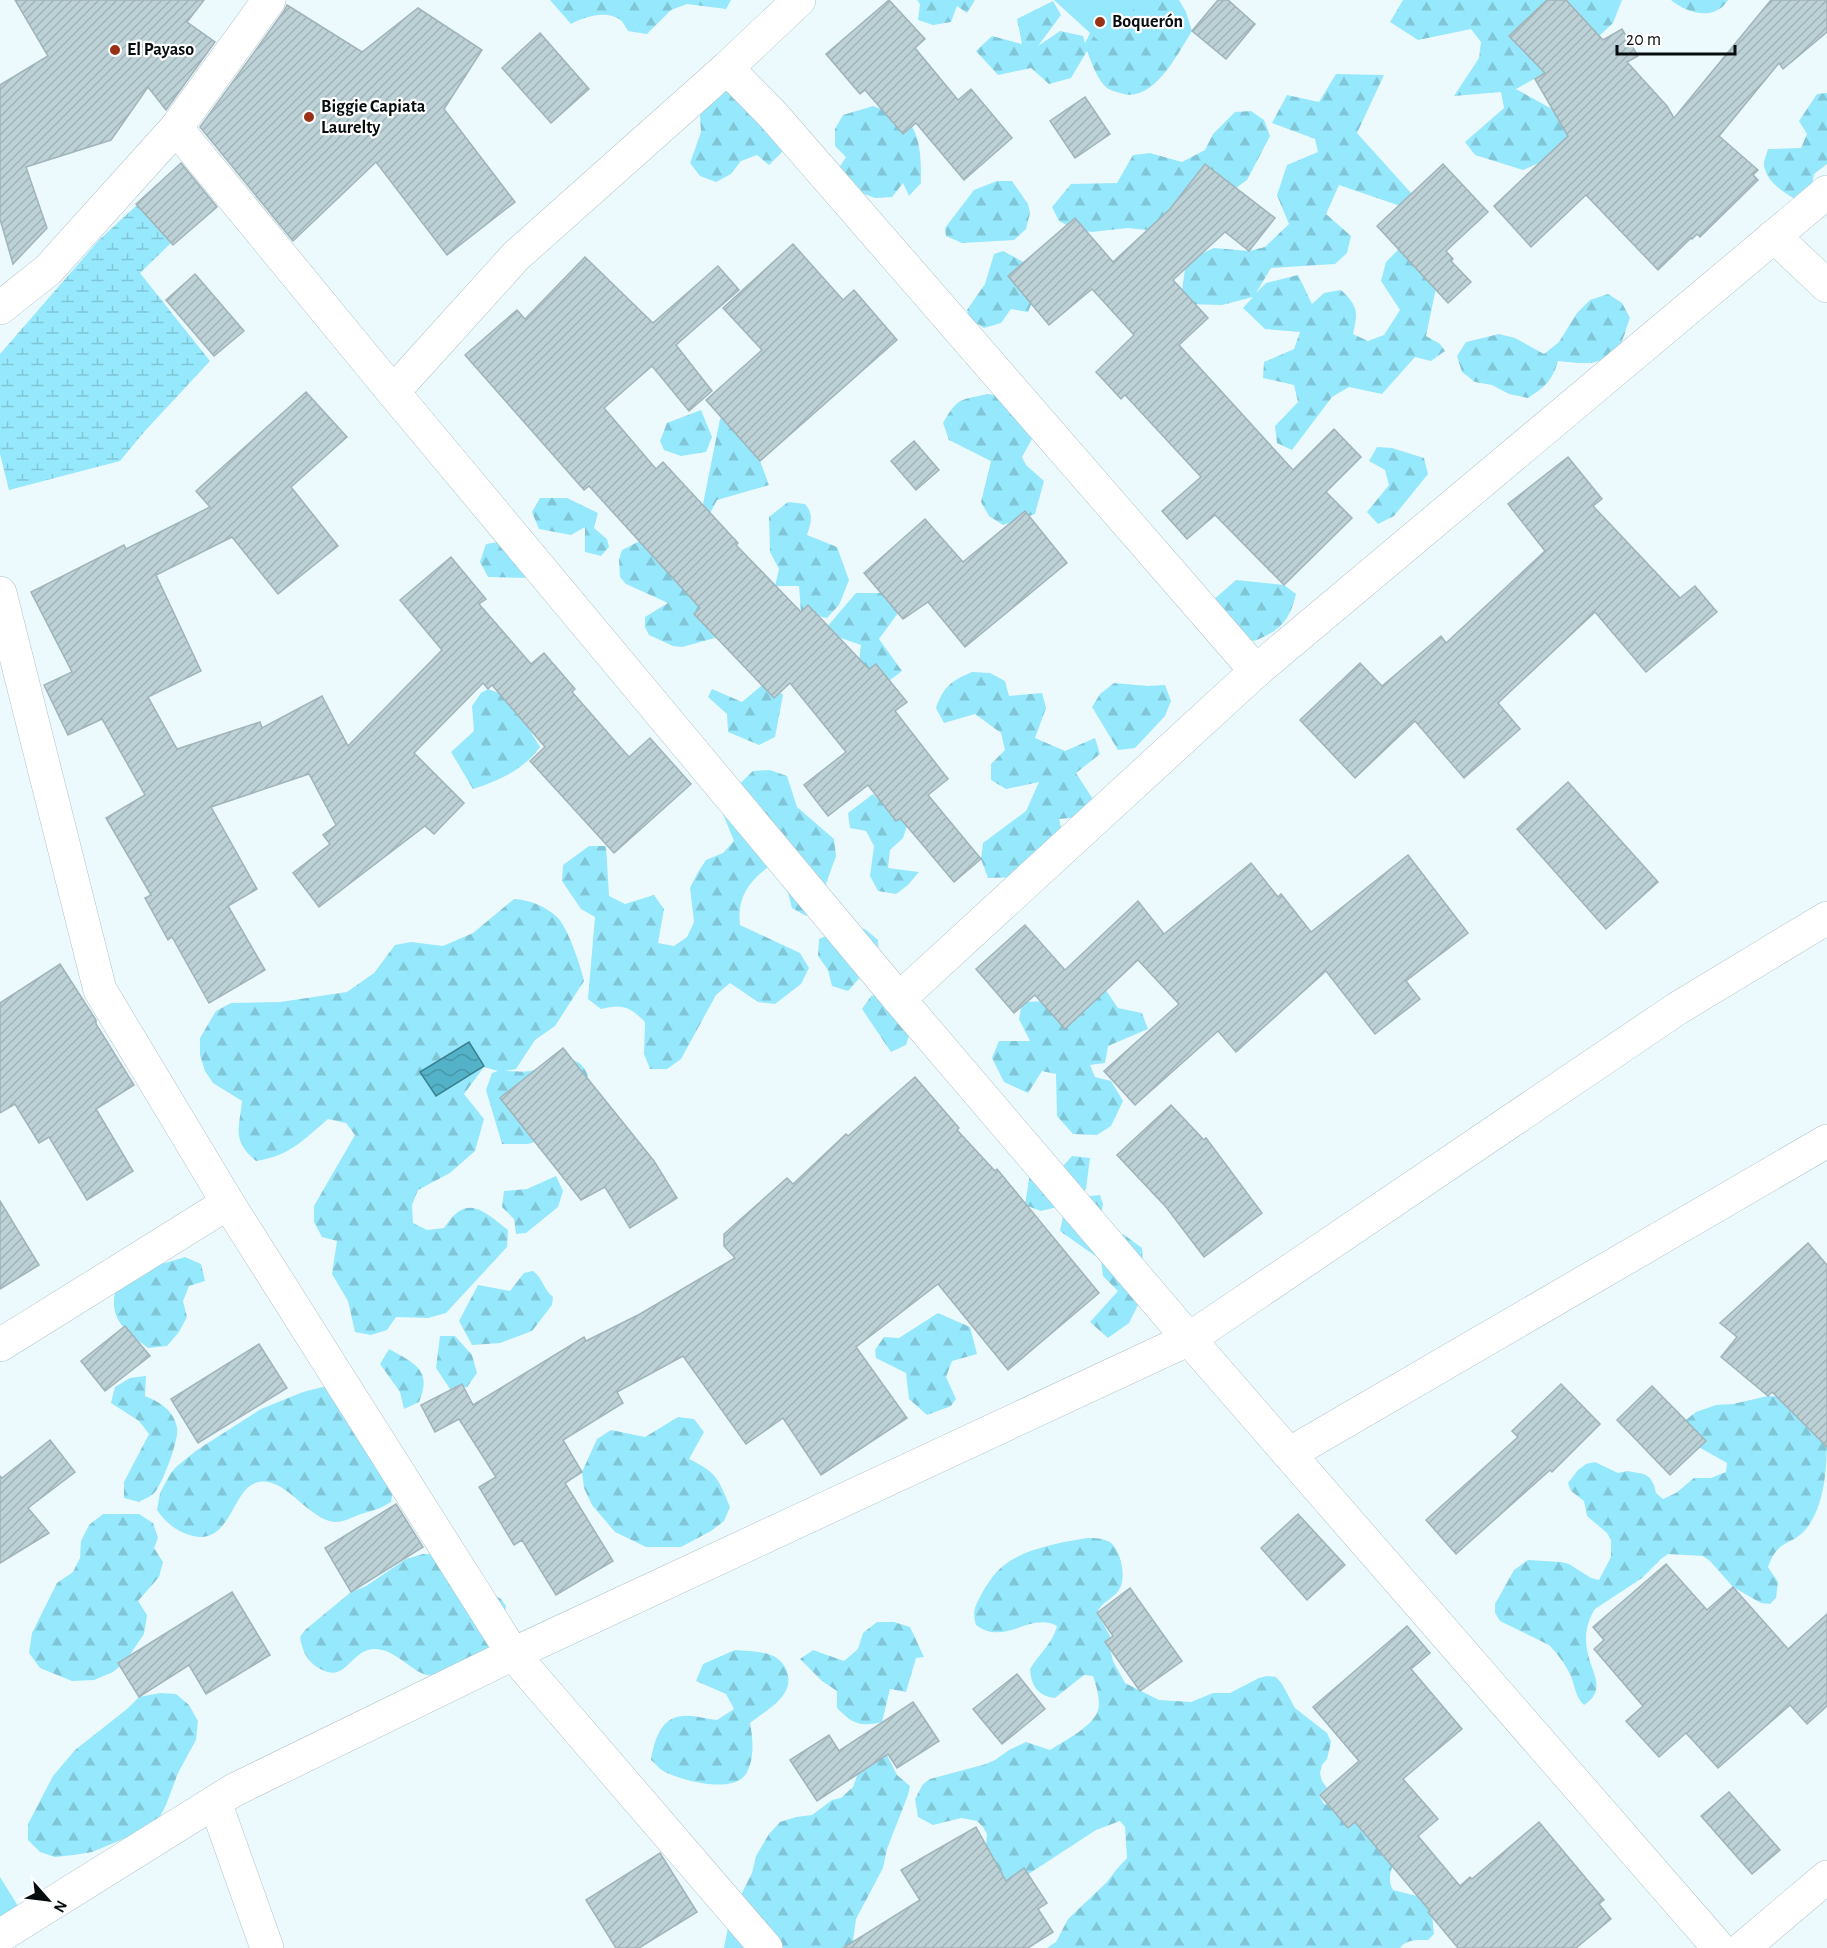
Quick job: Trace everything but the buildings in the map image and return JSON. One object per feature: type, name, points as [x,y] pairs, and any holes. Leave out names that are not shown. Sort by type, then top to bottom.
[{"type":"street","points":[[0,308],[48,270],[176,128],[269,0]]},
{"type":"street","points":[[393,392],[516,256],[727,68],[798,0]]},
{"type":"street","points":[[727,68],[781,124],[1256,671]]},
{"type":"street","points":[[176,128],[899,999],[1189,1339],[1719,1948]]},
{"type":"street","points":[[899,999],[1256,671],[1827,192]]},
{"type":"street","points":[[1774,236],[1827,286]]},
{"type":"street","points":[[0,593],[100,990],[228,1203],[513,1654],[766,1948]]},
{"type":"street","points":[[0,1936],[234,1790],[513,1654],[1189,1339],[1678,1008],[1827,918]]},
{"type":"street","points":[[1289,1454],[1827,1141]]},
{"type":"street","points":[[0,1345],[228,1203]]},
{"type":"street","points":[[215,1802],[267,1948]]},
{"type":"street","points":[[1743,1948],[1827,1876]]},
{"type":"green space","points":[[550,0],[731,0],[726,9],[687,4],[671,10],[647,34],[628,31],[620,20],[607,15],[588,17],[571,24]]},
{"type":"green space","points":[[917,0],[975,0],[967,13],[957,6],[951,22],[933,25],[918,20],[920,4]]},
{"type":"green space","name":"Boquerón","points":[[1054,0],[1142,0],[1102,44]]},
{"type":"green space","points":[[1132,0],[1179,0],[1186,12],[1192,31],[1163,75],[1154,84],[1132,95],[1118,93],[1103,85],[1087,51],[1071,78],[1049,84],[1031,68],[998,75],[976,51],[992,36],[1022,44],[1017,19],[1053,1],[1061,15],[1038,46],[1060,31],[1083,36],[1085,43],[1091,31]]},
{"type":"green space","points":[[1403,0],[1622,0],[1613,23],[1581,53],[1516,89],[1569,121],[1567,138],[1555,156],[1523,170],[1475,155],[1465,142],[1504,108],[1501,92],[1454,96],[1479,58],[1481,42],[1471,29],[1418,40],[1390,22]]},
{"type":"green space","points":[[1671,0],[1728,0],[1715,11],[1700,13],[1685,9]]},
{"type":"green space","points":[[1336,74],[1384,75],[1357,133],[1412,194],[1406,208],[1339,185],[1326,214],[1351,236],[1347,253],[1335,264],[1271,268],[1256,293],[1266,283],[1298,275],[1312,304],[1324,293],[1341,290],[1354,305],[1356,320],[1353,334],[1368,341],[1384,335],[1400,310],[1381,281],[1386,262],[1408,240],[1440,269],[1426,336],[1440,344],[1445,351],[1431,361],[1415,357],[1382,394],[1349,387],[1332,397],[1292,450],[1277,443],[1275,426],[1298,402],[1294,385],[1263,378],[1264,362],[1294,349],[1300,332],[1265,329],[1243,308],[1253,297],[1222,305],[1189,304],[1182,290],[1185,269],[1196,256],[1214,248],[1249,251],[1265,247],[1289,224],[1277,195],[1287,165],[1318,152],[1315,139],[1272,123],[1287,95],[1319,102]]},
{"type":"green space","points":[[722,76],[785,134],[782,152],[769,165],[757,155],[741,161],[731,174],[716,182],[700,176],[690,163],[701,132],[699,99]]},
{"type":"green space","points":[[1827,93],[1827,164],[1814,174],[1811,191],[1797,200],[1771,181],[1765,170],[1765,159],[1768,149],[1801,148],[1807,134],[1799,121],[1817,94]]},
{"type":"green space","points":[[873,106],[902,117],[915,132],[918,140],[921,183],[909,196],[903,183],[892,197],[875,198],[843,186],[837,171],[846,157],[835,146],[835,129],[843,115]]},
{"type":"green space","points":[[1251,111],[1264,120],[1270,136],[1247,180],[1233,190],[1148,230],[1127,228],[1092,232],[1074,229],[1059,221],[1052,207],[1071,184],[1117,183],[1133,155],[1150,153],[1182,162],[1205,150],[1213,134],[1235,112]]},
{"type":"green space","points":[[997,181],[1012,181],[1028,204],[1030,213],[1026,229],[1014,240],[962,243],[946,236],[945,228],[974,190]]},
{"type":"green space","points":[[137,205],[171,243],[140,273],[210,361],[120,461],[9,490],[0,454],[0,354],[99,240]]},
{"type":"green space","points":[[1003,251],[1027,264],[1039,285],[1028,312],[1011,309],[1001,323],[984,328],[970,319],[967,310],[985,284],[994,254]]},
{"type":"green space","points":[[1608,294],[1622,303],[1630,318],[1619,346],[1604,359],[1590,363],[1558,361],[1547,383],[1528,398],[1509,394],[1492,385],[1475,382],[1462,372],[1457,356],[1466,342],[1499,334],[1515,338],[1544,354],[1559,342],[1577,313],[1590,300]]},
{"type":"green space","points":[[988,394],[1031,401],[1038,428],[1022,457],[1026,465],[1044,481],[1035,514],[1003,525],[989,516],[981,502],[991,461],[949,440],[943,423],[956,404],[971,397]]},
{"type":"green space","points":[[701,410],[712,437],[706,452],[681,456],[664,450],[660,441],[667,423]]},
{"type":"green space","points":[[729,412],[760,461],[769,485],[717,500],[697,538],[729,616],[715,638],[682,647],[673,646],[649,635],[645,627],[645,617],[668,603],[626,584],[620,577],[619,560],[622,550],[697,512],[703,504],[720,419]]},
{"type":"green space","points":[[1377,447],[1392,448],[1424,458],[1428,474],[1394,516],[1378,524],[1367,512],[1389,485],[1385,470],[1369,461]]},
{"type":"green space","points":[[540,498],[567,498],[598,513],[594,528],[607,539],[609,547],[601,556],[585,552],[585,527],[571,535],[539,529],[532,512]]},
{"type":"green space","points":[[788,502],[805,504],[811,515],[807,535],[837,547],[849,580],[839,605],[827,618],[801,612],[799,586],[775,586],[779,569],[770,552],[769,517]]},
{"type":"green space","points":[[511,540],[529,578],[488,577],[480,562],[486,544]]},
{"type":"green space","points":[[1236,580],[1284,585],[1296,594],[1291,611],[1277,629],[1254,641],[1224,630],[1211,602]]},
{"type":"green space","points":[[856,593],[889,593],[901,609],[879,639],[902,671],[870,695],[856,687],[861,645],[838,637],[826,628]]},
{"type":"green space","points":[[972,672],[990,673],[1005,681],[1009,696],[1042,693],[1046,708],[1035,738],[1065,751],[1095,738],[1100,754],[1076,773],[1094,801],[1090,816],[1059,819],[1063,835],[1019,877],[988,878],[981,859],[983,843],[1026,811],[1039,782],[1006,789],[991,780],[991,764],[1005,750],[1001,733],[975,714],[944,723],[936,708],[949,685]]},
{"type":"green space","points":[[767,681],[783,695],[775,737],[759,745],[728,732],[727,714],[708,697],[712,689],[742,702]]},
{"type":"green space","points":[[1114,683],[1165,685],[1171,701],[1165,716],[1135,748],[1118,750],[1092,707],[1100,694]]},
{"type":"green space","points":[[488,689],[509,697],[540,747],[518,768],[473,789],[451,752],[474,731],[472,706],[481,693]]},
{"type":"green space","points":[[770,770],[787,776],[797,807],[834,839],[836,856],[818,906],[806,916],[792,908],[788,893],[768,867],[754,879],[745,892],[740,907],[740,925],[800,953],[809,968],[801,984],[775,1004],[758,1002],[730,983],[716,995],[681,1059],[667,1069],[650,1069],[644,1054],[645,1022],[630,1010],[620,1007],[601,1009],[588,999],[595,917],[581,909],[562,881],[563,865],[589,846],[606,846],[609,896],[625,904],[654,895],[664,909],[658,943],[674,946],[687,937],[694,922],[690,888],[698,872],[706,860],[723,853],[734,841],[721,809],[729,794],[753,771]]},
{"type":"green space","points":[[873,794],[907,826],[903,838],[890,850],[888,868],[919,872],[896,894],[878,891],[870,876],[874,846],[866,831],[850,828],[848,813]]},
{"type":"green space","points":[[514,899],[537,904],[557,917],[569,937],[584,981],[555,1026],[535,1040],[516,1069],[505,1071],[531,1071],[564,1060],[571,1060],[578,1062],[588,1076],[554,1136],[528,1144],[502,1144],[486,1090],[492,1073],[498,1071],[484,1067],[464,1094],[484,1119],[475,1151],[450,1173],[418,1190],[412,1205],[413,1223],[427,1230],[444,1228],[460,1211],[475,1208],[508,1230],[507,1247],[446,1313],[428,1318],[396,1317],[387,1330],[371,1335],[355,1332],[348,1301],[332,1274],[337,1241],[322,1237],[314,1222],[314,1206],[355,1135],[346,1123],[328,1119],[287,1151],[256,1161],[248,1154],[240,1141],[242,1101],[213,1083],[205,1071],[200,1055],[200,1038],[216,1011],[231,1003],[280,1002],[347,992],[374,973],[395,945],[411,942],[443,946],[473,933]]},
{"type":"green space","points":[[848,926],[865,929],[878,940],[879,956],[848,991],[832,986],[828,970],[818,956],[819,939]]},
{"type":"green space","points":[[1105,989],[1118,1008],[1142,1013],[1148,1029],[1108,1046],[1105,1063],[1090,1065],[1095,1077],[1111,1081],[1123,1101],[1111,1126],[1097,1135],[1073,1134],[1057,1116],[1056,1074],[1042,1071],[1028,1093],[1004,1082],[992,1058],[999,1041],[1030,1041],[1019,1019],[1022,1002],[1049,1001]]},
{"type":"green space","points":[[886,991],[915,1017],[906,1045],[891,1052],[862,1009],[871,996]]},
{"type":"green space","points":[[1072,1156],[1090,1158],[1086,1189],[1076,1201],[1083,1197],[1100,1195],[1103,1204],[1097,1242],[1112,1246],[1123,1234],[1142,1248],[1145,1291],[1129,1323],[1108,1338],[1090,1322],[1118,1291],[1103,1276],[1101,1260],[1060,1231],[1063,1216],[1074,1203],[1041,1211],[1025,1205],[1030,1173],[1055,1175]]},
{"type":"green space","points":[[556,1176],[563,1191],[558,1207],[526,1233],[516,1234],[514,1219],[502,1207],[504,1191],[527,1189]]},
{"type":"green space","points":[[185,1257],[201,1264],[205,1281],[189,1286],[183,1301],[187,1317],[179,1332],[167,1346],[148,1348],[124,1328],[116,1316],[114,1298],[116,1289],[127,1277]]},
{"type":"green space","points":[[533,1271],[553,1297],[552,1305],[532,1331],[500,1343],[472,1345],[459,1321],[478,1285],[510,1291],[524,1273]]},
{"type":"green space","points":[[938,1313],[970,1327],[977,1354],[952,1361],[946,1377],[956,1399],[951,1406],[927,1415],[909,1399],[906,1373],[876,1358],[875,1350],[884,1337],[899,1338]]},
{"type":"green space","points":[[440,1336],[455,1336],[472,1355],[477,1373],[467,1387],[450,1389],[436,1368]]},
{"type":"green space","points":[[389,1349],[413,1363],[419,1369],[424,1382],[419,1402],[404,1409],[400,1392],[380,1364]]},
{"type":"green space","points":[[146,1376],[145,1396],[169,1411],[175,1421],[177,1432],[170,1460],[158,1487],[152,1495],[139,1502],[124,1498],[124,1482],[149,1434],[139,1421],[111,1403],[115,1387],[130,1378]]},
{"type":"green space","points":[[327,1386],[393,1490],[391,1502],[377,1509],[335,1522],[325,1520],[278,1486],[269,1482],[259,1482],[250,1486],[243,1493],[224,1524],[216,1532],[206,1536],[193,1536],[182,1532],[160,1515],[157,1510],[160,1493],[170,1474],[197,1450],[261,1409],[303,1392]]},
{"type":"green space","points":[[1768,1396],[1784,1399],[1800,1406],[1827,1428],[1827,1454],[1822,1494],[1813,1519],[1801,1535],[1776,1551],[1768,1567],[1778,1582],[1776,1598],[1770,1604],[1761,1603],[1733,1587],[1703,1556],[1668,1554],[1642,1578],[1595,1609],[1592,1614],[1586,1642],[1596,1687],[1591,1699],[1584,1705],[1577,1695],[1568,1670],[1549,1645],[1500,1621],[1495,1613],[1495,1604],[1514,1570],[1528,1560],[1561,1562],[1599,1580],[1611,1557],[1611,1540],[1607,1533],[1587,1516],[1584,1501],[1571,1491],[1568,1483],[1578,1470],[1586,1464],[1595,1462],[1618,1473],[1627,1471],[1644,1474],[1650,1478],[1656,1493],[1663,1499],[1676,1493],[1694,1478],[1711,1478],[1726,1472],[1727,1463],[1681,1437],[1682,1423],[1696,1412],[1716,1405],[1733,1404]]},
{"type":"green space","points":[[678,1417],[694,1419],[704,1432],[689,1459],[712,1473],[730,1507],[724,1521],[711,1531],[681,1547],[646,1547],[615,1532],[592,1505],[584,1488],[582,1472],[597,1439],[611,1430],[645,1437]]},
{"type":"green space","points":[[103,1514],[139,1514],[153,1523],[158,1538],[154,1548],[163,1562],[159,1577],[138,1601],[147,1615],[144,1634],[125,1662],[113,1672],[94,1680],[72,1681],[40,1668],[29,1653],[32,1633],[57,1583],[73,1572],[80,1558],[81,1541],[89,1525]]},
{"type":"green space","points":[[1087,1538],[1110,1542],[1117,1551],[1122,1564],[1123,1579],[1119,1590],[1101,1606],[1097,1613],[1110,1636],[1109,1645],[1113,1661],[1125,1683],[1159,1700],[1191,1702],[1213,1693],[1230,1693],[1259,1678],[1276,1677],[1295,1708],[1327,1733],[1331,1742],[1327,1759],[1320,1773],[1327,1788],[1319,1795],[1324,1804],[1334,1806],[1404,1844],[1392,1866],[1391,1884],[1393,1890],[1417,1896],[1432,1914],[1434,1934],[1428,1940],[1409,1942],[1400,1948],[1047,1948],[1056,1942],[1068,1919],[1107,1882],[1127,1858],[1125,1827],[1120,1821],[1096,1830],[1027,1875],[1018,1879],[983,1885],[987,1834],[983,1827],[977,1821],[961,1818],[933,1825],[918,1817],[915,1799],[923,1784],[930,1779],[986,1764],[1026,1742],[1050,1750],[1078,1733],[1095,1716],[1099,1702],[1093,1676],[1084,1675],[1055,1698],[1044,1695],[1034,1685],[1030,1669],[1049,1643],[1057,1626],[1037,1623],[1007,1631],[987,1631],[976,1625],[974,1616],[976,1606],[986,1586],[1007,1563],[1035,1550]]},
{"type":"green space","points":[[432,1554],[501,1599],[506,1606],[497,1633],[483,1656],[456,1669],[433,1675],[421,1673],[381,1650],[365,1651],[347,1666],[335,1672],[327,1672],[317,1667],[307,1658],[300,1637],[305,1630],[351,1592],[366,1586],[406,1559]]},
{"type":"green space","points":[[877,1622],[894,1622],[910,1627],[924,1657],[916,1658],[906,1692],[890,1689],[882,1722],[862,1724],[852,1721],[837,1708],[837,1691],[822,1681],[800,1659],[813,1650],[844,1661],[858,1649],[863,1633]]},
{"type":"green space","points":[[735,1650],[760,1652],[774,1656],[785,1666],[788,1678],[788,1686],[779,1700],[750,1723],[752,1755],[746,1774],[740,1780],[719,1785],[695,1782],[663,1771],[651,1760],[656,1738],[669,1721],[675,1717],[687,1716],[717,1720],[734,1709],[726,1694],[696,1681],[703,1664]]},
{"type":"green space","points":[[160,1693],[176,1694],[189,1705],[198,1721],[196,1740],[178,1773],[155,1826],[92,1852],[55,1857],[40,1852],[28,1840],[28,1824],[53,1776],[75,1750],[139,1697]]},
{"type":"green space","points":[[884,1749],[897,1775],[910,1786],[887,1849],[883,1868],[856,1919],[852,1948],[724,1948],[728,1927],[738,1901],[752,1873],[756,1856],[769,1834],[780,1822],[812,1815],[832,1800],[841,1798],[853,1787],[861,1765]]},
{"type":"green space","points":[[0,1877],[18,1906],[0,1919]]},
{"type":"water","points":[[469,1042],[484,1066],[436,1096],[420,1072]]},
{"type":"place","name":"Boquerón","points":[[1100,22]]},
{"type":"place","name":"El Payaso","points":[[115,50]]},
{"type":"place","name":"Biggie Capiata Laurelty","points":[[309,117]]}]
